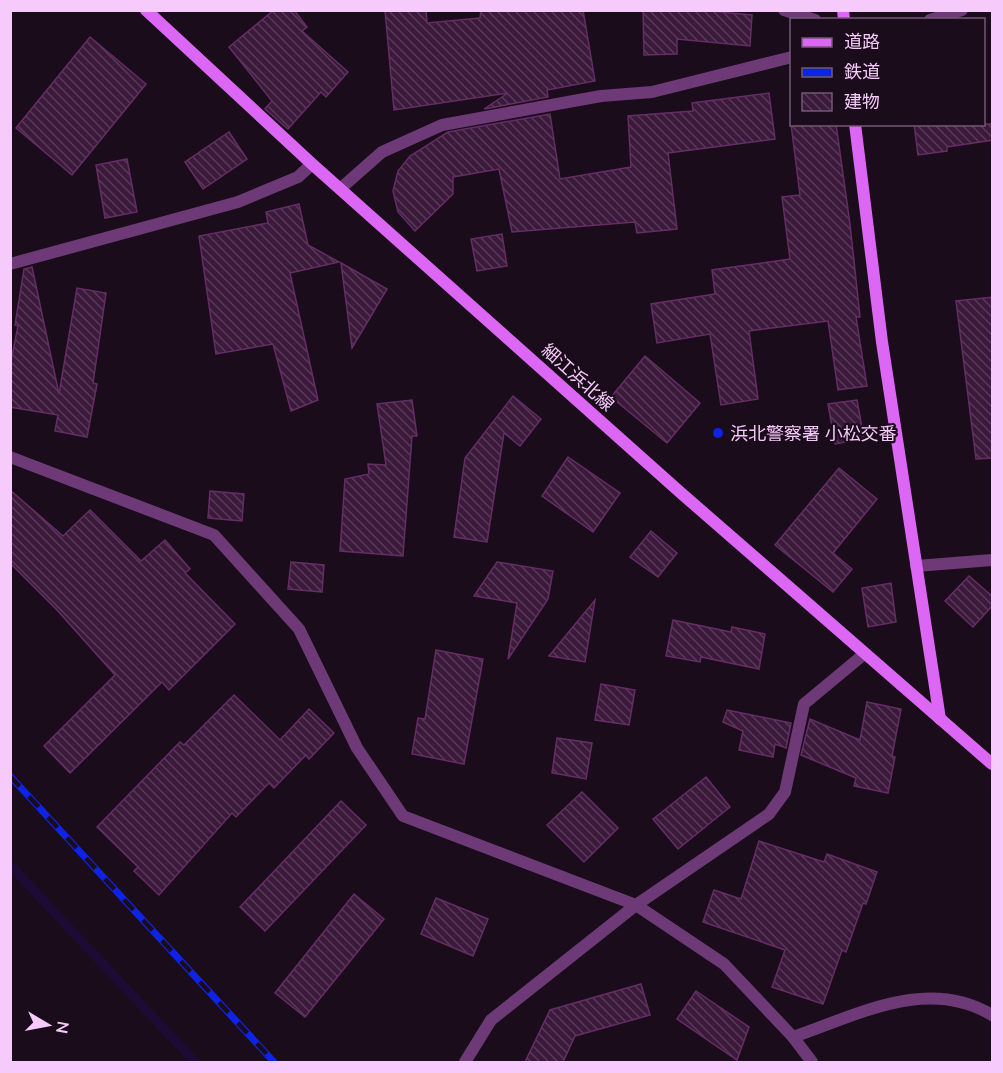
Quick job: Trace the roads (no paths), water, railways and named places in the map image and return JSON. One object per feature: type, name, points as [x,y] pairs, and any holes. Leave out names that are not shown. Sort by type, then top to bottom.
[{"type":"main road","name":"細江浜北線","points":[[146,10],[312,164],[863,655],[993,764]]},
{"type":"main road","points":[[855,126],[864,209],[940,718]]},
{"type":"street","points":[[784,10],[809,18]]},
{"type":"street","points":[[936,18],[962,10]]},
{"type":"street","points":[[340,189],[382,152],[442,124],[601,96],[652,92],[790,58]]},
{"type":"street","points":[[10,264],[238,202],[298,177],[312,164]]},
{"type":"street","points":[[10,457],[214,535],[299,629],[357,748],[404,816],[636,905],[724,964],[793,1037],[812,1062]]},
{"type":"street","points":[[916,566],[993,560]]},
{"type":"street","points":[[465,1062],[491,1020],[636,905],[769,814],[785,792],[804,704],[863,655]]},
{"type":"street","points":[[793,1037],[883,1006],[924,996],[954,999],[993,1015]]},
{"type":"waterway","points":[[10,865],[195,1062]]},
{"type":"railway","points":[[10,776],[274,1062]]},
{"type":"place","name":"浜北警察署 小松交番","points":[[718,433]]}]
